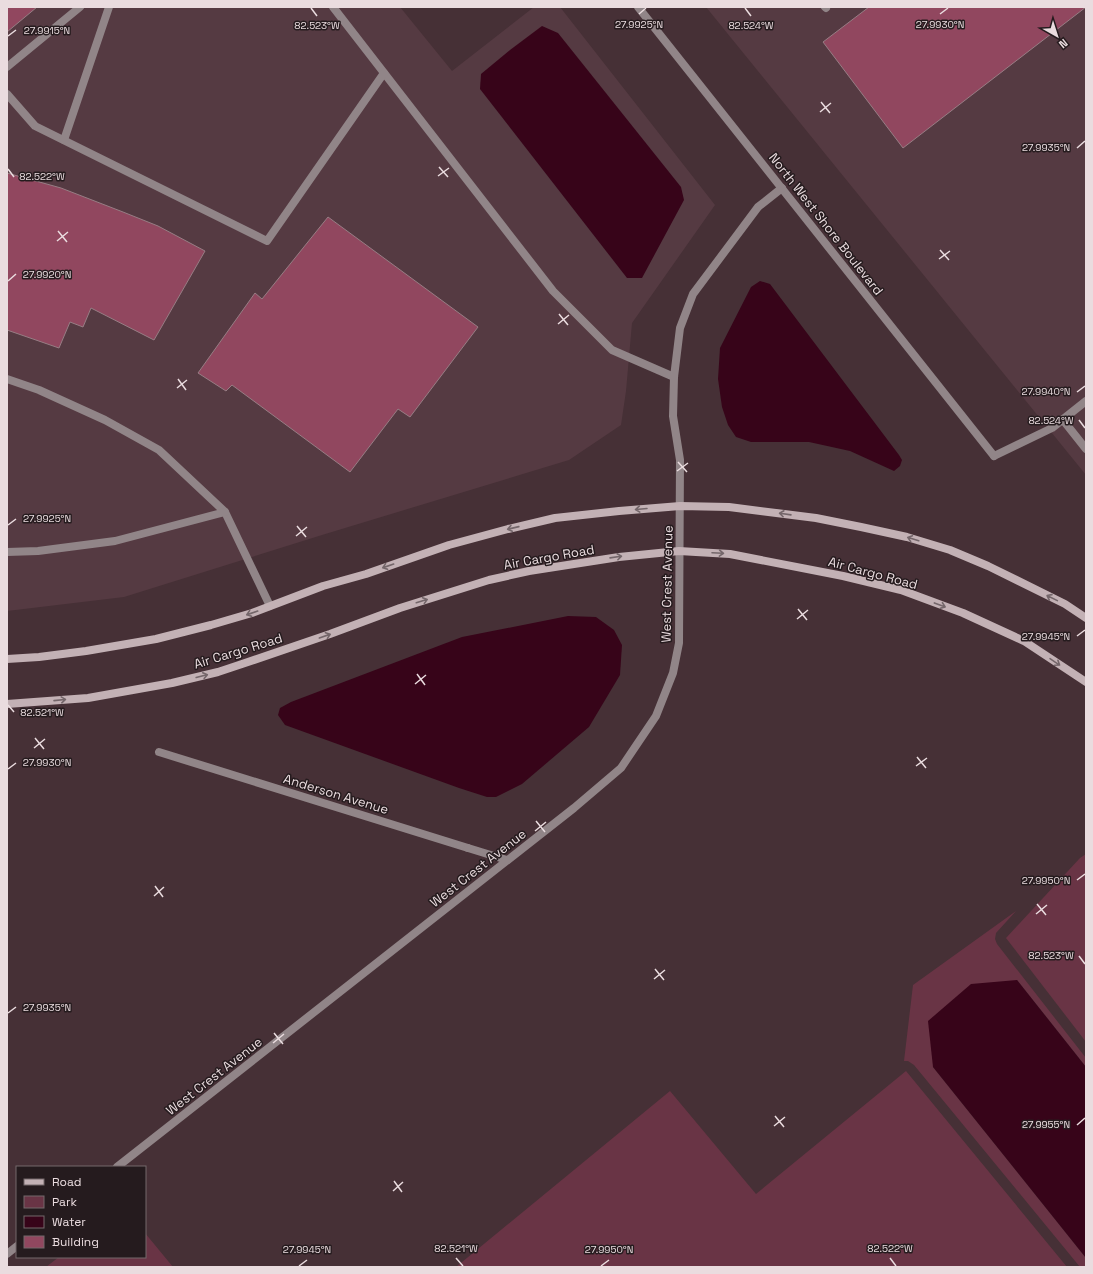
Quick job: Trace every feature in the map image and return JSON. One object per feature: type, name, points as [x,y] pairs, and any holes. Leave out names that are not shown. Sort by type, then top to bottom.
[{"type":"street","points":[[7,66],[80,7]]},
{"type":"street","points":[[64,140],[109,7]]},
{"type":"street","points":[[333,7],[553,291],[612,350],[674,377]]},
{"type":"street","name":"North West Shore Boulevard","points":[[638,7],[994,456],[1052,428],[1063,420]]},
{"type":"street","points":[[7,94],[35,126],[267,241],[384,73]]},
{"type":"street","name":"West Crest Avenue","points":[[118,1166],[574,808],[621,768],[656,716],[673,672],[679,643],[680,460],[674,416],[674,377],[680,328],[693,294],[758,207],[782,188]]},
{"type":"street","points":[[7,379],[39,390],[105,420],[159,450],[225,512],[270,606]]},
{"type":"street","points":[[1086,401],[1063,420],[1086,449]]},
{"type":"street","points":[[7,659],[39,657],[86,651],[156,639],[211,625],[252,613],[323,586],[366,574],[449,545],[555,518],[680,506],[729,507],[808,517],[862,526],[907,537],[950,550],[988,566],[1065,604],[1086,618]]},
{"type":"street","points":[[7,552],[38,551],[115,540],[225,512]]},
{"type":"street","name":"Air Cargo Road","points":[[7,704],[88,698],[172,683],[218,672],[330,634],[400,608],[490,580],[529,571],[619,556],[679,551],[730,554],[843,576],[901,590],[963,613],[1024,641],[1086,682]]},
{"type":"street","name":"Anderson Avenue","points":[[158,752],[507,860]]},
{"type":"street","points":[[7,1254],[16,1247]]},
{"type":"shaded area","points":[[7,7],[400,7],[452,71],[534,7],[560,7],[715,205],[632,323],[626,391],[621,425],[569,460],[124,597],[7,611]]},
{"type":"shaded area","points":[[706,7],[1086,7],[1086,475]]},
{"type":"green space","points":[[1086,854],[1086,1042],[1006,938],[1080,858]]},
{"type":"green space","points":[[1016,911],[996,933],[995,939],[997,944],[1086,1058],[1086,1067],[1017,980],[933,1067],[1086,1258],[1086,1267],[1080,1267],[914,1065],[908,1061],[904,1061],[913,985]]},
{"type":"green space","points":[[906,1071],[1067,1267],[456,1267],[670,1091],[756,1194]]},
{"type":"green space","points":[[146,1234],[173,1267],[46,1267],[58,1258],[146,1258]]},
{"type":"water","points":[[542,26],[558,33],[681,187],[684,200],[642,278],[627,278],[480,89],[481,74]]},
{"type":"water","points":[[760,281],[770,284],[899,455],[902,460],[900,466],[894,471],[850,451],[809,442],[751,442],[736,437],[728,425],[722,407],[718,379],[720,348],[751,287]]},
{"type":"water","points":[[568,616],[596,617],[614,630],[622,645],[620,675],[589,727],[522,784],[496,797],[487,797],[459,788],[285,725],[278,715],[280,708],[291,702],[462,637]]},
{"type":"water","points":[[1017,980],[1086,1067],[1086,1258],[933,1067],[928,1021],[971,984]]},
{"type":"building","points":[[7,7],[37,7],[7,32]]},
{"type":"building","points":[[869,7],[1086,7],[903,148],[823,42]]},
{"type":"building","points":[[7,173],[61,188],[123,212],[158,226],[205,251],[154,340],[91,308],[83,327],[70,322],[59,348],[7,330]]},
{"type":"building","points":[[328,217],[478,327],[410,417],[398,409],[350,472],[232,385],[226,391],[198,373],[255,293],[262,299]]}]
